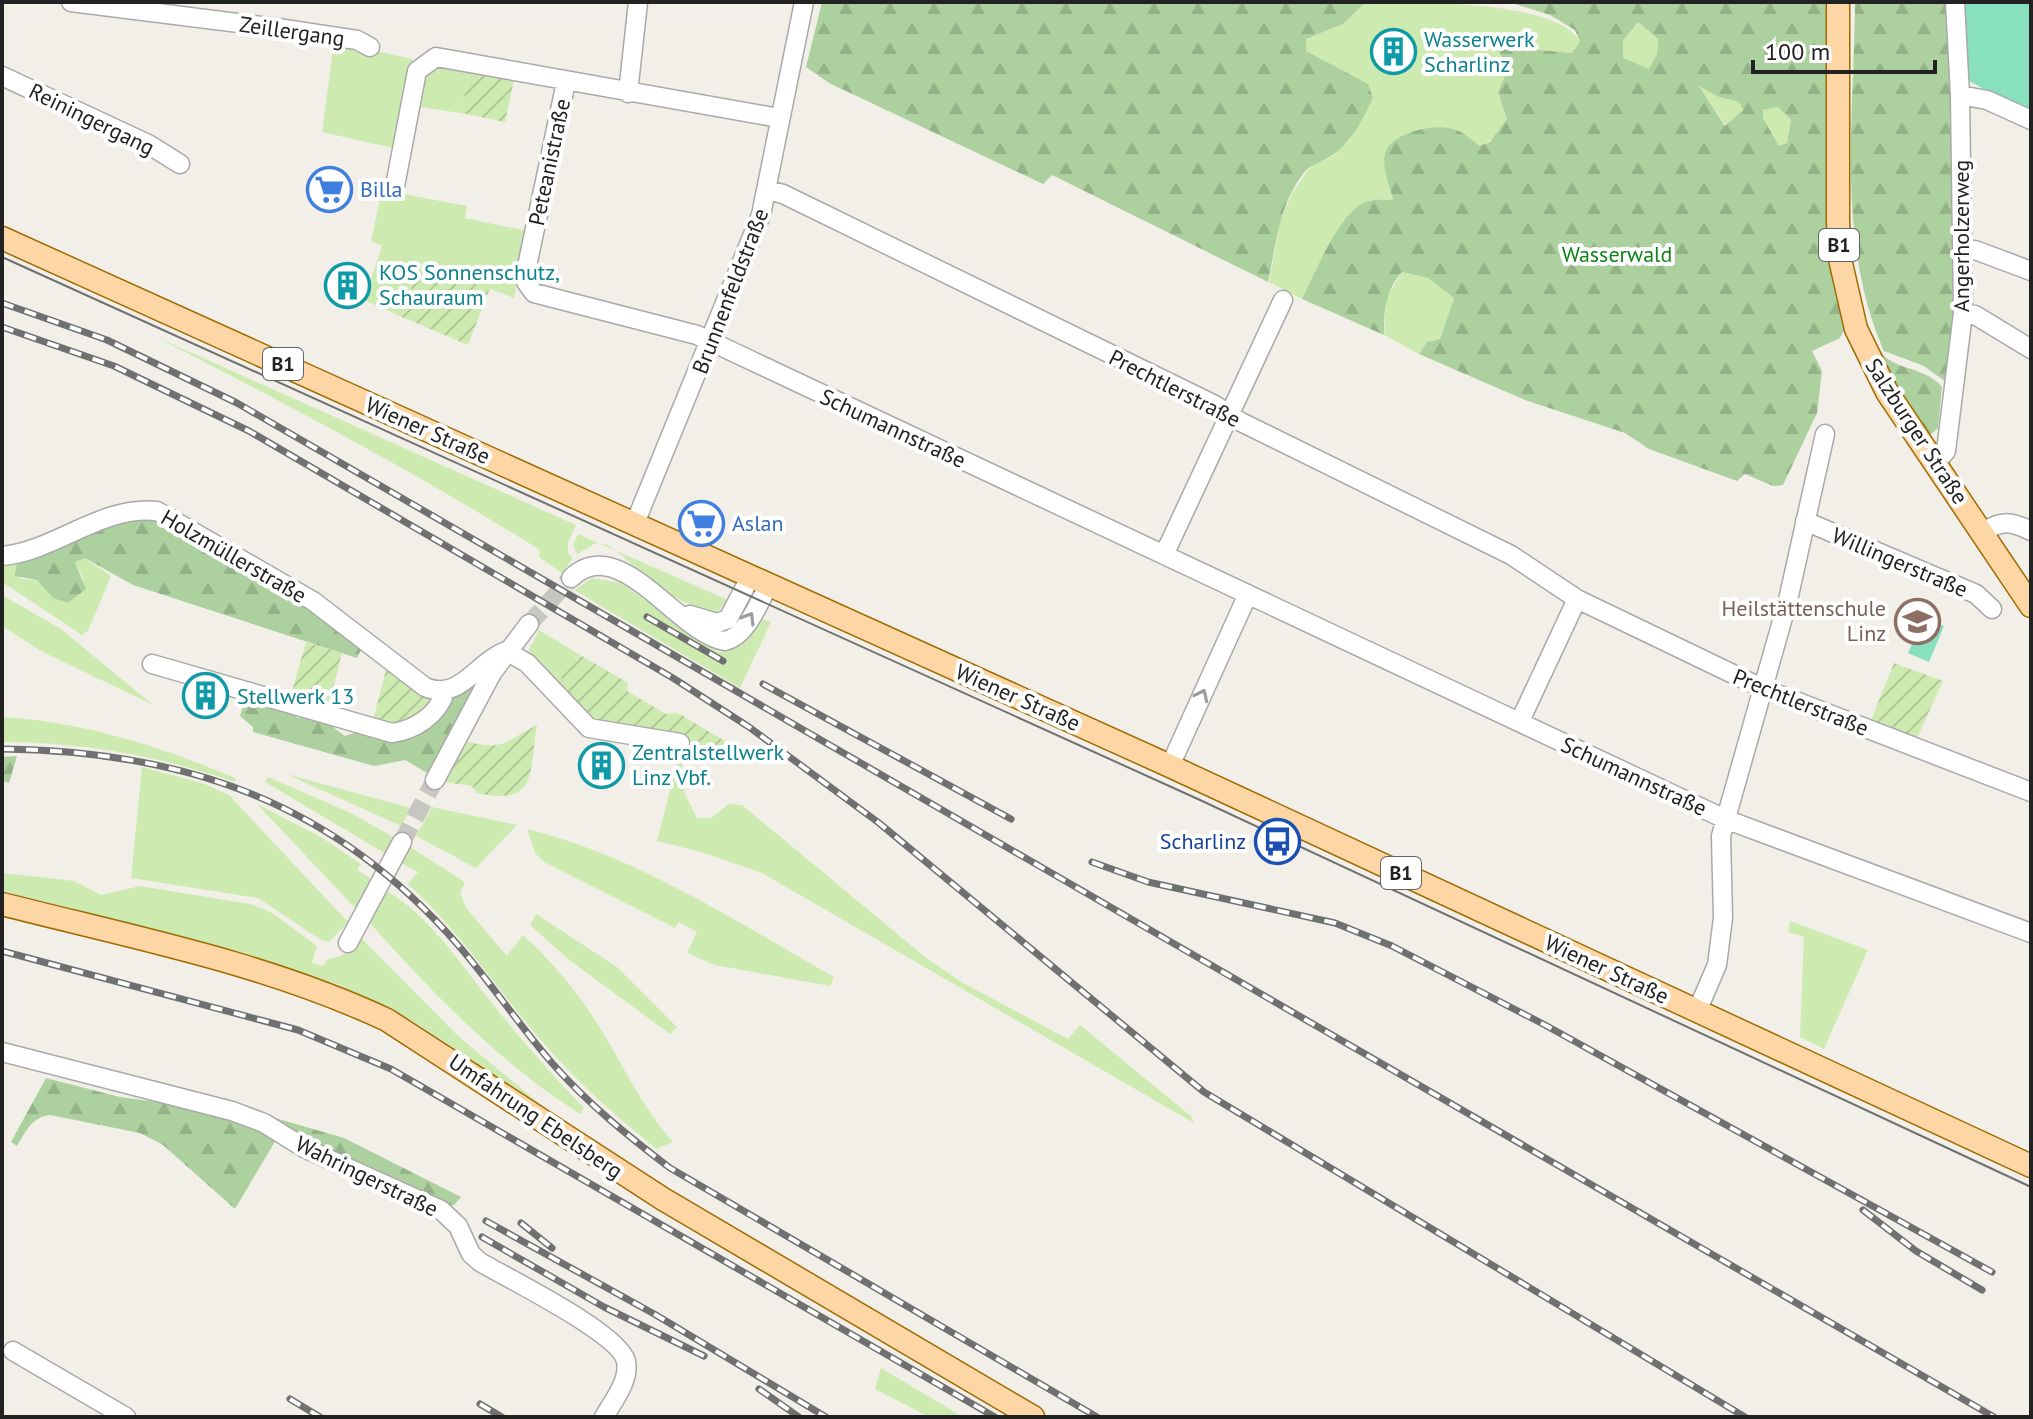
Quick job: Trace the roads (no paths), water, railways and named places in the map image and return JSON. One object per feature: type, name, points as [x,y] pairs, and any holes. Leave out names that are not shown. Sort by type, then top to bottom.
[{"type":"main road","name":"Salzburger Straße","points":[[1838,2],[1838,222],[1847,297],[1873,367],[2031,606]]},
{"type":"main road","name":"Wiener Straße","points":[[2,238],[1170,766],[2031,1166]]},
{"type":"main road","name":"Umfahrung Ebelsberg","points":[[2,904],[273,975],[348,1001],[387,1020],[663,1199],[1033,1417]]},
{"type":"street","name":"Zeillergang","points":[[71,2],[341,38],[370,47]]},
{"type":"street","points":[[628,93],[638,2]]},
{"type":"street","name":"Brunnenfeldstraße","points":[[635,523],[751,245],[767,190],[804,2]]},
{"type":"street","name":"Angerholzerweg","points":[[1935,464],[1946,451],[1963,313],[1960,95],[1955,2]]},
{"type":"street","points":[[395,186],[413,82],[417,71],[430,59],[443,57],[566,82],[779,118]]},
{"type":"street","name":"Reiningergang","points":[[2,76],[148,144],[180,164]]},
{"type":"street","name":"Peteanistraße","points":[[529,288],[526,271],[566,82]]},
{"type":"street","points":[[1960,95],[1987,100],[2031,120]]},
{"type":"street","name":"Prechtlerstraße","points":[[767,190],[840,221],[1511,555],[1577,599],[1762,688],[2031,792]]},
{"type":"street","points":[[1962,250],[1975,250],[2031,271]]},
{"type":"street","name":"Schumannstraße","points":[[529,288],[547,298],[697,335],[1725,819],[2031,933]]},
{"type":"street","points":[[1164,555],[1283,300]]},
{"type":"street","points":[[1963,313],[1975,315],[2031,349]]},
{"type":"street","name":"Willingerstraße","points":[[1697,1011],[1717,965],[1723,918],[1721,836],[1788,600],[1825,434]]},
{"type":"street","name":"Holzmüllerstraße","points":[[2,556],[37,548],[115,515],[141,509],[157,511],[313,601],[413,679],[435,691],[445,692]]},
{"type":"street","name":"Willingerstraße","points":[[1805,521],[1976,594],[1992,609]]},
{"type":"street","points":[[1983,532],[1999,522],[2009,522],[2031,531]]},
{"type":"street","points":[[571,578],[586,567],[612,566],[717,640],[731,640],[744,628],[760,580]]},
{"type":"street","points":[[1170,766],[1248,594]]},
{"type":"street","points":[[1520,721],[1577,599]]},
{"type":"street","points":[[435,780],[506,651],[529,624]]},
{"type":"street","points":[[152,664],[392,733],[419,725],[442,702],[445,692],[455,689],[485,662],[506,651],[519,656],[539,674],[589,728],[680,743]]},
{"type":"street","points":[[348,943],[402,842]]},
{"type":"street","name":"Wahringerstraße","points":[[2,1052],[251,1117],[306,1149],[441,1210],[458,1226],[471,1254],[480,1262],[603,1333],[620,1349],[625,1358],[625,1377],[604,1417]]},
{"type":"street","points":[[13,1351],[126,1417]]},
{"type":"tunnel","points":[[529,624],[571,578]]},
{"type":"tunnel","points":[[402,842],[435,780]]},
{"type":"tram line","points":[[2,257],[1200,800],[2031,1187]]},
{"type":"railway","points":[[2,303],[107,340],[237,403],[1994,1417]]},
{"type":"railway","points":[[2,327],[114,366],[249,431],[673,678],[749,727],[879,823],[1204,1092],[1745,1417]]},
{"type":"railway","points":[[647,617],[723,661]]},
{"type":"railway","points":[[763,684],[1011,819]]},
{"type":"railway","points":[[2,749],[69,752],[134,760],[195,774],[253,794],[308,821],[361,855],[411,896],[458,945],[565,1078],[670,1168],[1097,1417]]},
{"type":"railway","points":[[1092,862],[1148,882],[1335,923],[1392,946],[1545,1025],[1992,1272]]},
{"type":"railway","points":[[2,951],[298,1030],[391,1069],[995,1417]]},
{"type":"railway","points":[[1863,1210],[1916,1251],[1982,1290]]},
{"type":"railway","points":[[486,1221],[656,1315],[826,1417]]},
{"type":"railway","points":[[521,1223],[552,1248]]},
{"type":"railway","points":[[482,1237],[604,1307],[704,1356]]},
{"type":"railway","points":[[759,1389],[799,1417]]},
{"type":"railway","points":[[290,1399],[320,1417]]},
{"type":"railway","points":[[480,1404],[502,1417]]},
{"type":"place","name":"Wasserwerk Scharlinz","points":[[1393,52]]},
{"type":"place","name":"Billa","points":[[329,189]]},
{"type":"place","name":"KOS Sonnenschutz, Schauraum","points":[[348,285]]},
{"type":"place","name":"Aslan","points":[[701,523]]},
{"type":"place","name":"Heilstättenschule Linz","points":[[1917,621]]},
{"type":"place","name":"Stellwerk 13","points":[[206,696]]},
{"type":"place","name":"Zentralstellwerk Linz Vbf.","points":[[601,765]]},
{"type":"place","name":"Scharlinz","points":[[1277,841]]},
{"type":"park label","name":"Wasserwald","points":[[1617,254]]}]
